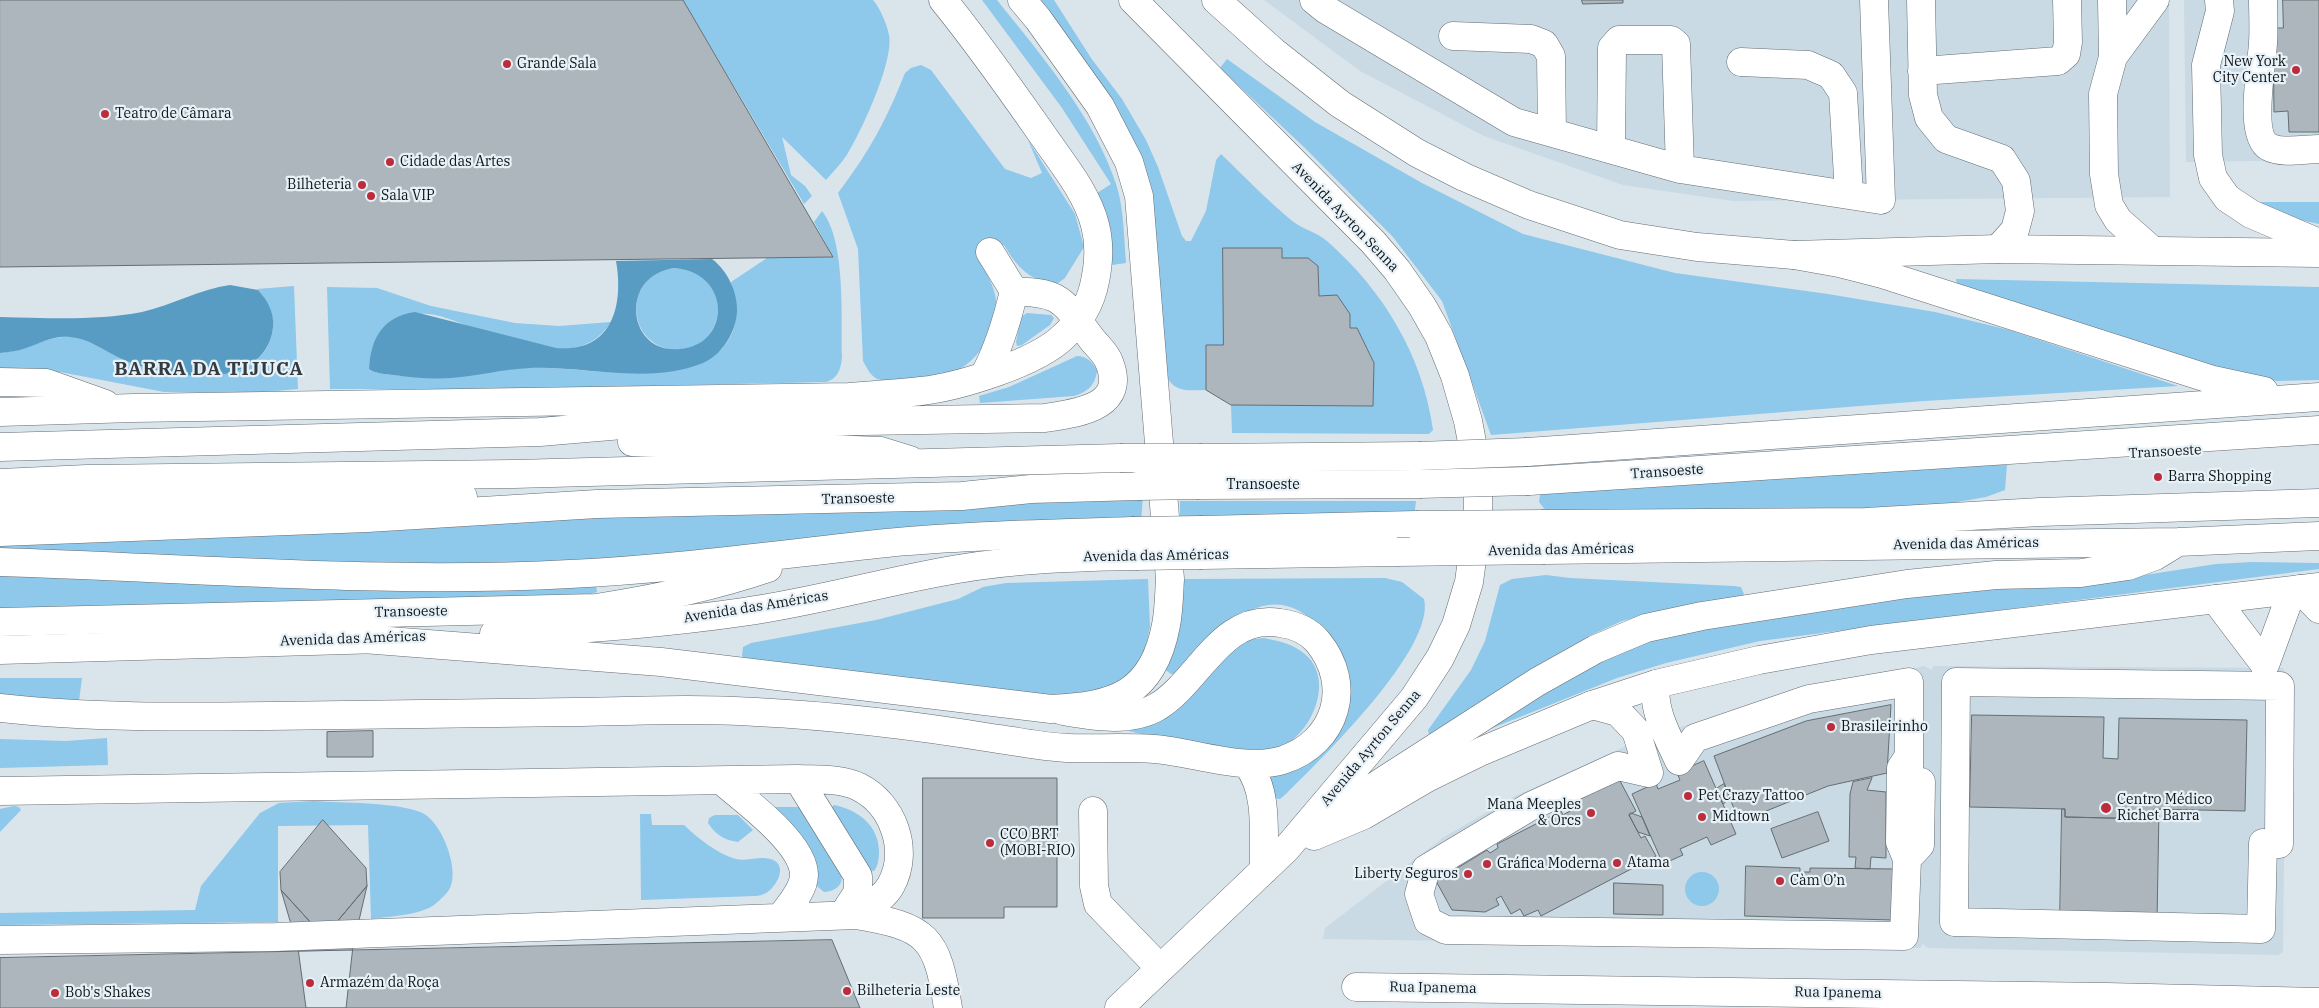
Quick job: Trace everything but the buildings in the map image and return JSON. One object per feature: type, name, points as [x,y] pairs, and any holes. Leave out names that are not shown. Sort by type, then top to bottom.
[{"type":"main road","points":[[0,412],[114,408],[849,397],[922,391],[965,382],[1040,352],[1063,338],[1078,321],[1087,306],[1099,264],[1099,240],[1094,222],[1080,192],[1054,152],[982,48],[943,0]]},
{"type":"main road","points":[[1022,0],[1038,19],[1100,106],[1129,162],[1139,196],[1170,579],[1166,626],[1158,652],[1148,674],[1129,693],[1103,704],[1051,709]]},
{"type":"main road","points":[[1124,0],[1161,30]]},
{"type":"main road","name":"Avenida Ayrton Senna","points":[[1119,1008],[1288,848],[1414,698],[1456,626],[1469,582],[1478,515],[1478,474],[1468,421],[1442,344],[1422,306],[1397,270],[1366,235],[1133,0]]},
{"type":"main road","points":[[1216,0],[1274,52],[1340,104],[1416,153],[1464,177],[1529,205],[1620,234],[1697,247],[1794,255],[1840,263],[1882,274],[2213,380],[2311,397]]},
{"type":"main road","points":[[1314,0],[1325,10],[1514,122],[1680,169],[1881,200],[1874,0]]},
{"type":"main road","points":[[1921,0],[1923,95],[1929,118],[1946,140],[2002,159],[2016,181],[2020,211],[2015,230],[1998,249]]},
{"type":"main road","points":[[1922,71],[2058,61],[2066,54],[2068,42],[2067,0]]},
{"type":"main road","points":[[2112,0],[2113,57],[2103,94],[2106,192],[2109,205],[2118,220],[2152,250]]},
{"type":"main road","points":[[2113,57],[2155,0]]},
{"type":"main road","points":[[2219,0],[2220,11],[2206,65],[2208,155],[2212,178],[2227,198],[2251,214],[2319,243]]},
{"type":"main road","points":[[2262,0],[2263,43],[2259,73],[2259,130],[2262,141],[2270,148],[2319,149]]},
{"type":"main road","points":[[1453,36],[1531,39],[1544,44],[1551,56],[1552,132]]},
{"type":"main road","points":[[1611,149],[1612,48],[1614,43],[1619,40],[1671,40],[1676,44],[1680,169]]},
{"type":"main road","points":[[1741,62],[1808,65],[1831,75],[1843,93],[1849,194]]},
{"type":"main road","points":[[1794,255],[1998,249],[2319,253]]},
{"type":"main road","points":[[984,376],[996,355],[1003,335],[1014,290],[990,252]]},
{"type":"main road","points":[[0,447],[540,432],[622,425],[1045,418],[1079,413],[1095,407],[1104,400],[1111,388],[1113,375],[1109,360],[1063,303],[1053,297],[1014,290]]},
{"type":"main road","points":[[0,382],[46,383],[70,390],[114,408]]},
{"type":"main road","points":[[0,483],[87,479],[514,474],[1120,458],[1419,456],[1527,452],[2311,397]]},
{"type":"main road","name":"Transoeste","points":[[0,532],[367,518],[597,504],[962,496],[1031,489],[1529,481],[2028,449],[2052,457],[2266,446],[2280,443],[2309,431]]},
{"type":"main road","points":[[540,432],[584,441],[881,451],[923,464]]},
{"type":"main road","points":[[1202,542],[1416,526],[1544,537],[1866,522],[2040,512],[2055,503],[2072,501],[2245,493],[2281,495],[2310,504]]},
{"type":"main road","name":"Transoeste","points":[[0,504],[412,494],[463,497],[482,502],[497,509]]},
{"type":"main road","name":"Avenida das Américas","points":[[0,650],[363,639],[527,632],[656,623],[792,604],[908,578],[1004,562],[1041,559],[1134,543],[1202,542],[1397,552],[1544,537],[2178,542],[2319,536]]},
{"type":"main road","name":"Transoeste","points":[[0,562],[347,577],[487,577],[570,574],[967,537],[1134,543]]},
{"type":"main road","points":[[1288,848],[1380,783],[1537,682],[1596,649],[1646,628],[1702,616],[1907,584],[1996,575],[2081,573],[2128,566],[2155,556],[2178,542]]},
{"type":"main road","name":"Transoeste","points":[[0,622],[596,608],[667,596],[740,578],[814,552]]},
{"type":"main road","points":[[1288,848],[1364,815],[1427,778],[1482,750],[1592,705],[1656,684],[1759,660],[1871,640],[2304,589]]},
{"type":"main road","points":[[2304,589],[2319,608]]},
{"type":"main road","points":[[2265,675],[2304,589]]},
{"type":"main road","points":[[2215,600],[2265,675],[2280,686],[2278,844],[2263,843],[2261,928],[1954,922],[1956,682],[2265,675]]},
{"type":"main road","points":[[0,708],[42,713],[162,717],[656,711],[754,712],[840,719],[1056,747],[1120,747],[1160,750],[1247,764],[1283,760],[1314,743],[1326,730],[1333,714],[1337,697],[1336,678],[1330,658],[1314,636],[1294,625],[1270,621],[1248,624],[1224,639],[1174,693],[1155,708],[1128,716],[1099,717],[1051,709],[661,662],[363,639]]},
{"type":"main road","points":[[1909,756],[1901,768],[1900,842],[1907,860],[1904,936],[1446,930],[1428,921],[1419,894],[1426,869],[1531,806],[1618,766],[1649,773],[1679,761],[1695,738],[1809,698],[1909,682],[1910,825]]},
{"type":"main road","points":[[1656,684],[1654,698],[1664,728],[1679,761]]},
{"type":"main road","points":[[1592,705],[1618,712],[1636,731],[1649,773]]},
{"type":"main road","points":[[1247,764],[1254,772],[1261,800],[1264,870]]},
{"type":"main road","points":[[798,779],[858,876],[858,892],[850,915]]},
{"type":"main road","points":[[0,791],[835,780],[857,786],[876,798],[890,816],[898,839],[898,866],[891,887],[875,902],[850,915]]},
{"type":"main road","points":[[722,781],[776,828],[797,852],[804,875],[797,894],[780,918]]},
{"type":"main road","points":[[1907,860],[1920,845],[1921,782]]},
{"type":"main road","points":[[1093,811],[1094,886],[1098,904],[1160,968]]},
{"type":"main road","points":[[0,940],[276,937],[850,915],[892,921],[917,931],[933,947],[942,972],[948,1008]]},
{"type":"main road","name":"Rua Ipanema","points":[[1356,987],[1391,998],[2306,1004]]},
{"type":"shaded area","points":[[683,0],[873,0],[878,7],[889,35],[887,61],[876,95],[854,142],[843,160],[826,180],[782,137],[791,175],[805,186],[812,196],[804,204]]},
{"type":"shaded area","points":[[982,0],[997,0],[1049,65],[1096,137],[1117,187],[1121,205],[1126,263],[1112,265],[1094,195],[1111,184],[1062,108]]},
{"type":"shaded area","points":[[1041,0],[1054,0],[1091,58],[1122,99],[1146,140],[1158,167],[1182,236],[1186,241],[1191,241],[1206,211],[1216,160],[1221,154],[1291,220],[1327,241],[1366,281],[1383,303],[1410,351],[1428,403],[1433,430],[1429,434],[1232,433],[1231,405],[1373,406],[1374,363],[1357,328],[1350,328],[1350,314],[1337,296],[1319,296],[1318,266],[1282,258],[1282,248],[1223,248],[1223,345],[1206,345],[1206,390],[1184,390],[1175,387],[1168,379],[1141,161],[1116,108]]},
{"type":"shaded area","points":[[1264,0],[2169,0],[2170,197],[1733,201],[1623,185],[1484,136],[1360,71]]},
{"type":"shaded area","points":[[2184,0],[2319,0],[2319,160],[2186,162]]},
{"type":"shaded area","points":[[1227,59],[1315,122],[1422,183],[1523,234],[1675,273],[1828,294],[1935,312],[2009,330],[2178,386],[1924,401],[1491,435],[1442,301],[1393,237],[1306,149],[1220,68]]},
{"type":"shaded area","points":[[921,65],[931,70],[1005,169],[1031,178],[1042,173],[1028,140],[1075,214],[1084,247],[1065,278],[1058,283],[1032,277],[1020,267],[1004,245],[979,258],[991,282],[995,295],[996,309],[990,334],[976,356],[963,367],[946,374],[921,379],[884,381],[872,375],[863,361],[858,249],[838,193],[876,136],[905,73],[911,68]]},
{"type":"shaded area","points":[[2254,202],[2319,202],[2319,224],[2267,213]]},
{"type":"shaded area","points":[[822,211],[830,224],[835,241],[839,260],[842,301],[841,365],[837,375],[826,382],[505,389],[330,389],[327,287],[377,288],[431,306],[515,323],[559,326],[611,322],[592,341],[566,349],[511,339],[434,315],[414,314],[403,316],[385,326],[374,344],[369,369],[375,372],[411,377],[459,375],[522,368],[645,373],[677,370],[705,361],[725,345],[736,319],[736,305],[731,282],[767,258],[833,257],[814,222]]},
{"type":"shaded area","points":[[712,259],[723,270],[731,283],[737,305],[734,327],[722,349],[703,363],[661,373],[639,374],[530,368],[451,378],[415,378],[384,374],[369,369],[373,347],[381,330],[395,319],[415,312],[556,348],[575,348],[590,343],[602,335],[610,323],[615,310],[618,294],[616,261]],"holes":[[[675,268],[694,273],[707,282],[715,295],[718,309],[716,323],[709,335],[697,345],[680,349],[662,348],[649,340],[640,328],[636,313],[638,298],[644,284],[657,274]]]},
{"type":"shaded area","points":[[677,268],[693,271],[706,280],[715,293],[718,309],[715,325],[706,338],[693,347],[677,350],[661,347],[648,338],[639,325],[636,309],[639,293],[648,280],[661,271]]},
{"type":"shaded area","points":[[1956,279],[2319,287],[2319,380],[2277,381],[2180,362],[1957,285]]},
{"type":"shaded area","points":[[230,285],[258,290],[269,305],[273,327],[272,334],[263,353],[248,366],[229,373],[207,376],[161,371],[140,366],[90,342],[70,337],[53,338],[23,349],[0,353],[0,317],[71,318],[125,315],[153,309],[208,290]]},
{"type":"shaded area","points":[[294,286],[298,389],[252,393],[164,392],[60,372],[0,370],[0,353],[64,337],[74,337],[93,342],[161,372],[217,374],[241,369],[260,357],[267,347],[272,334],[272,315],[265,299],[257,289]]},
{"type":"shaded area","points":[[1027,313],[1051,315],[1054,318],[1050,325],[1022,345],[1017,346],[1016,342],[1021,317]]},
{"type":"shaded area","points":[[1077,356],[1084,357],[1090,361],[1097,371],[1090,388],[1083,393],[1074,396],[980,403],[979,396],[1009,387]]},
{"type":"shaded area","points":[[1942,464],[2007,465],[2005,490],[1986,497],[1923,508],[1549,515],[1539,502],[1541,488]]},
{"type":"shaded area","points":[[1143,494],[1141,523],[523,572],[0,553],[0,536]]},
{"type":"shaded area","points":[[1180,501],[1416,501],[1414,518],[1180,521]]},
{"type":"shaded area","points":[[2252,562],[2319,563],[2319,569],[1760,641],[1666,663],[1617,678],[1490,729],[1484,729],[1486,721],[1639,638],[1935,589],[2119,579],[2216,564]]},
{"type":"shaded area","points":[[0,572],[596,583],[597,592],[574,599],[0,614]]},
{"type":"shaded area","points":[[1546,575],[1570,578],[1734,586],[1741,587],[1744,594],[1743,597],[1674,608],[1622,621],[1589,636],[1436,734],[1429,734],[1428,730],[1471,670],[1485,641],[1500,585],[1512,579]]},
{"type":"shaded area","points":[[1385,578],[1402,582],[1424,599],[1423,620],[1412,645],[1395,673],[1348,730],[1287,793],[1280,799],[1272,798],[1265,778],[1348,692],[1347,673],[1343,658],[1323,631],[1302,613],[1282,605],[1263,606],[1245,614],[1227,626],[1176,674],[1171,674],[1164,669],[1179,583],[1185,579]]},
{"type":"shaded area","points":[[1148,579],[1150,627],[1144,654],[1133,672],[1116,686],[1062,699],[745,660],[742,656],[743,647],[751,643],[876,620],[958,599],[983,587],[1006,583]]},
{"type":"shaded area","points":[[1264,638],[1275,640],[1301,651],[1315,667],[1319,681],[1318,696],[1307,724],[1296,737],[1284,746],[1261,753],[1240,753],[1129,731],[1127,727],[1210,671],[1245,640]]},
{"type":"shaded area","points":[[1924,666],[1931,670],[1934,666],[2283,668],[2286,673],[2283,952],[2278,955],[1928,948],[1923,944],[1920,948],[1323,939],[1325,928],[1444,837],[1513,797],[1628,745],[1673,729],[1781,700]]},
{"type":"shaded area","points":[[0,678],[82,678],[79,701],[0,699]]},
{"type":"shaded area","points":[[107,738],[108,765],[0,768],[0,739],[66,741]]},
{"type":"shaded area","points":[[313,801],[396,806],[428,816],[435,824],[447,846],[452,869],[452,880],[449,890],[438,902],[427,909],[371,919],[368,825],[278,826],[278,922],[0,925],[0,913],[195,910],[201,886],[260,813],[279,803]]},
{"type":"shaded area","points":[[834,805],[859,815],[871,827],[878,843],[879,852],[878,862],[874,871],[869,870],[831,808]]},
{"type":"shaded area","points":[[14,806],[19,807],[21,810],[0,832],[0,809]]},
{"type":"shaded area","points":[[769,807],[799,807],[839,867],[842,878],[838,887],[824,892],[818,887]]},
{"type":"shaded area","points":[[640,814],[651,814],[652,825],[684,825],[708,845],[736,859],[766,858],[775,861],[780,869],[776,883],[769,891],[758,896],[641,900]]},
{"type":"shaded area","points":[[715,815],[738,815],[753,830],[738,842],[729,840],[717,834],[708,823],[709,818]]},
{"type":"shaded area","points":[[1702,872],[1709,873],[1714,877],[1718,882],[1718,896],[1714,901],[1709,905],[1702,906],[1695,905],[1690,901],[1686,896],[1685,889],[1686,882],[1690,877],[1695,873]]},
{"type":"place","name":"Grande Sala","points":[[507,64]]},
{"type":"place","name":"New York City Center","points":[[2296,70]]},
{"type":"place","name":"Teatro de Câmara","points":[[105,114]]},
{"type":"place","name":"Cidade das Artes","points":[[390,162]]},
{"type":"place","name":"Bilheteria","points":[[362,185]]},
{"type":"place","name":"Sala VIP","points":[[371,196]]},
{"type":"place","name":"Barra Shopping","points":[[2158,477]]},
{"type":"place","name":"Brasileirinho","points":[[1831,727]]},
{"type":"place","name":"Pet Crazy Tattoo","points":[[1688,796]]},
{"type":"place","name":"Centro Médico Richet Barra","points":[[2106,808]]},
{"type":"place","name":"Mana Meeples & Orcs","points":[[1591,813]]},
{"type":"place","name":"Midtown","points":[[1702,817]]},
{"type":"place","name":"CCO BRT (MOBI-RIO)","points":[[990,843]]},
{"type":"place","name":"Atama","points":[[1617,863]]},
{"type":"place","name":"Gráfica Moderna","points":[[1487,864]]},
{"type":"place","name":"Liberty Seguros","points":[[1468,874]]},
{"type":"place","name":"Càm O’n","points":[[1780,881]]},
{"type":"place","name":"Armazém da Roça","points":[[310,983]]},
{"type":"place","name":"Bilheteria Leste","points":[[847,991]]},
{"type":"place","name":"Bob's Shakes","points":[[55,993]]},
{"type":"district","name":"BARRA DA TIJUCA","points":[[209,370]]}]
